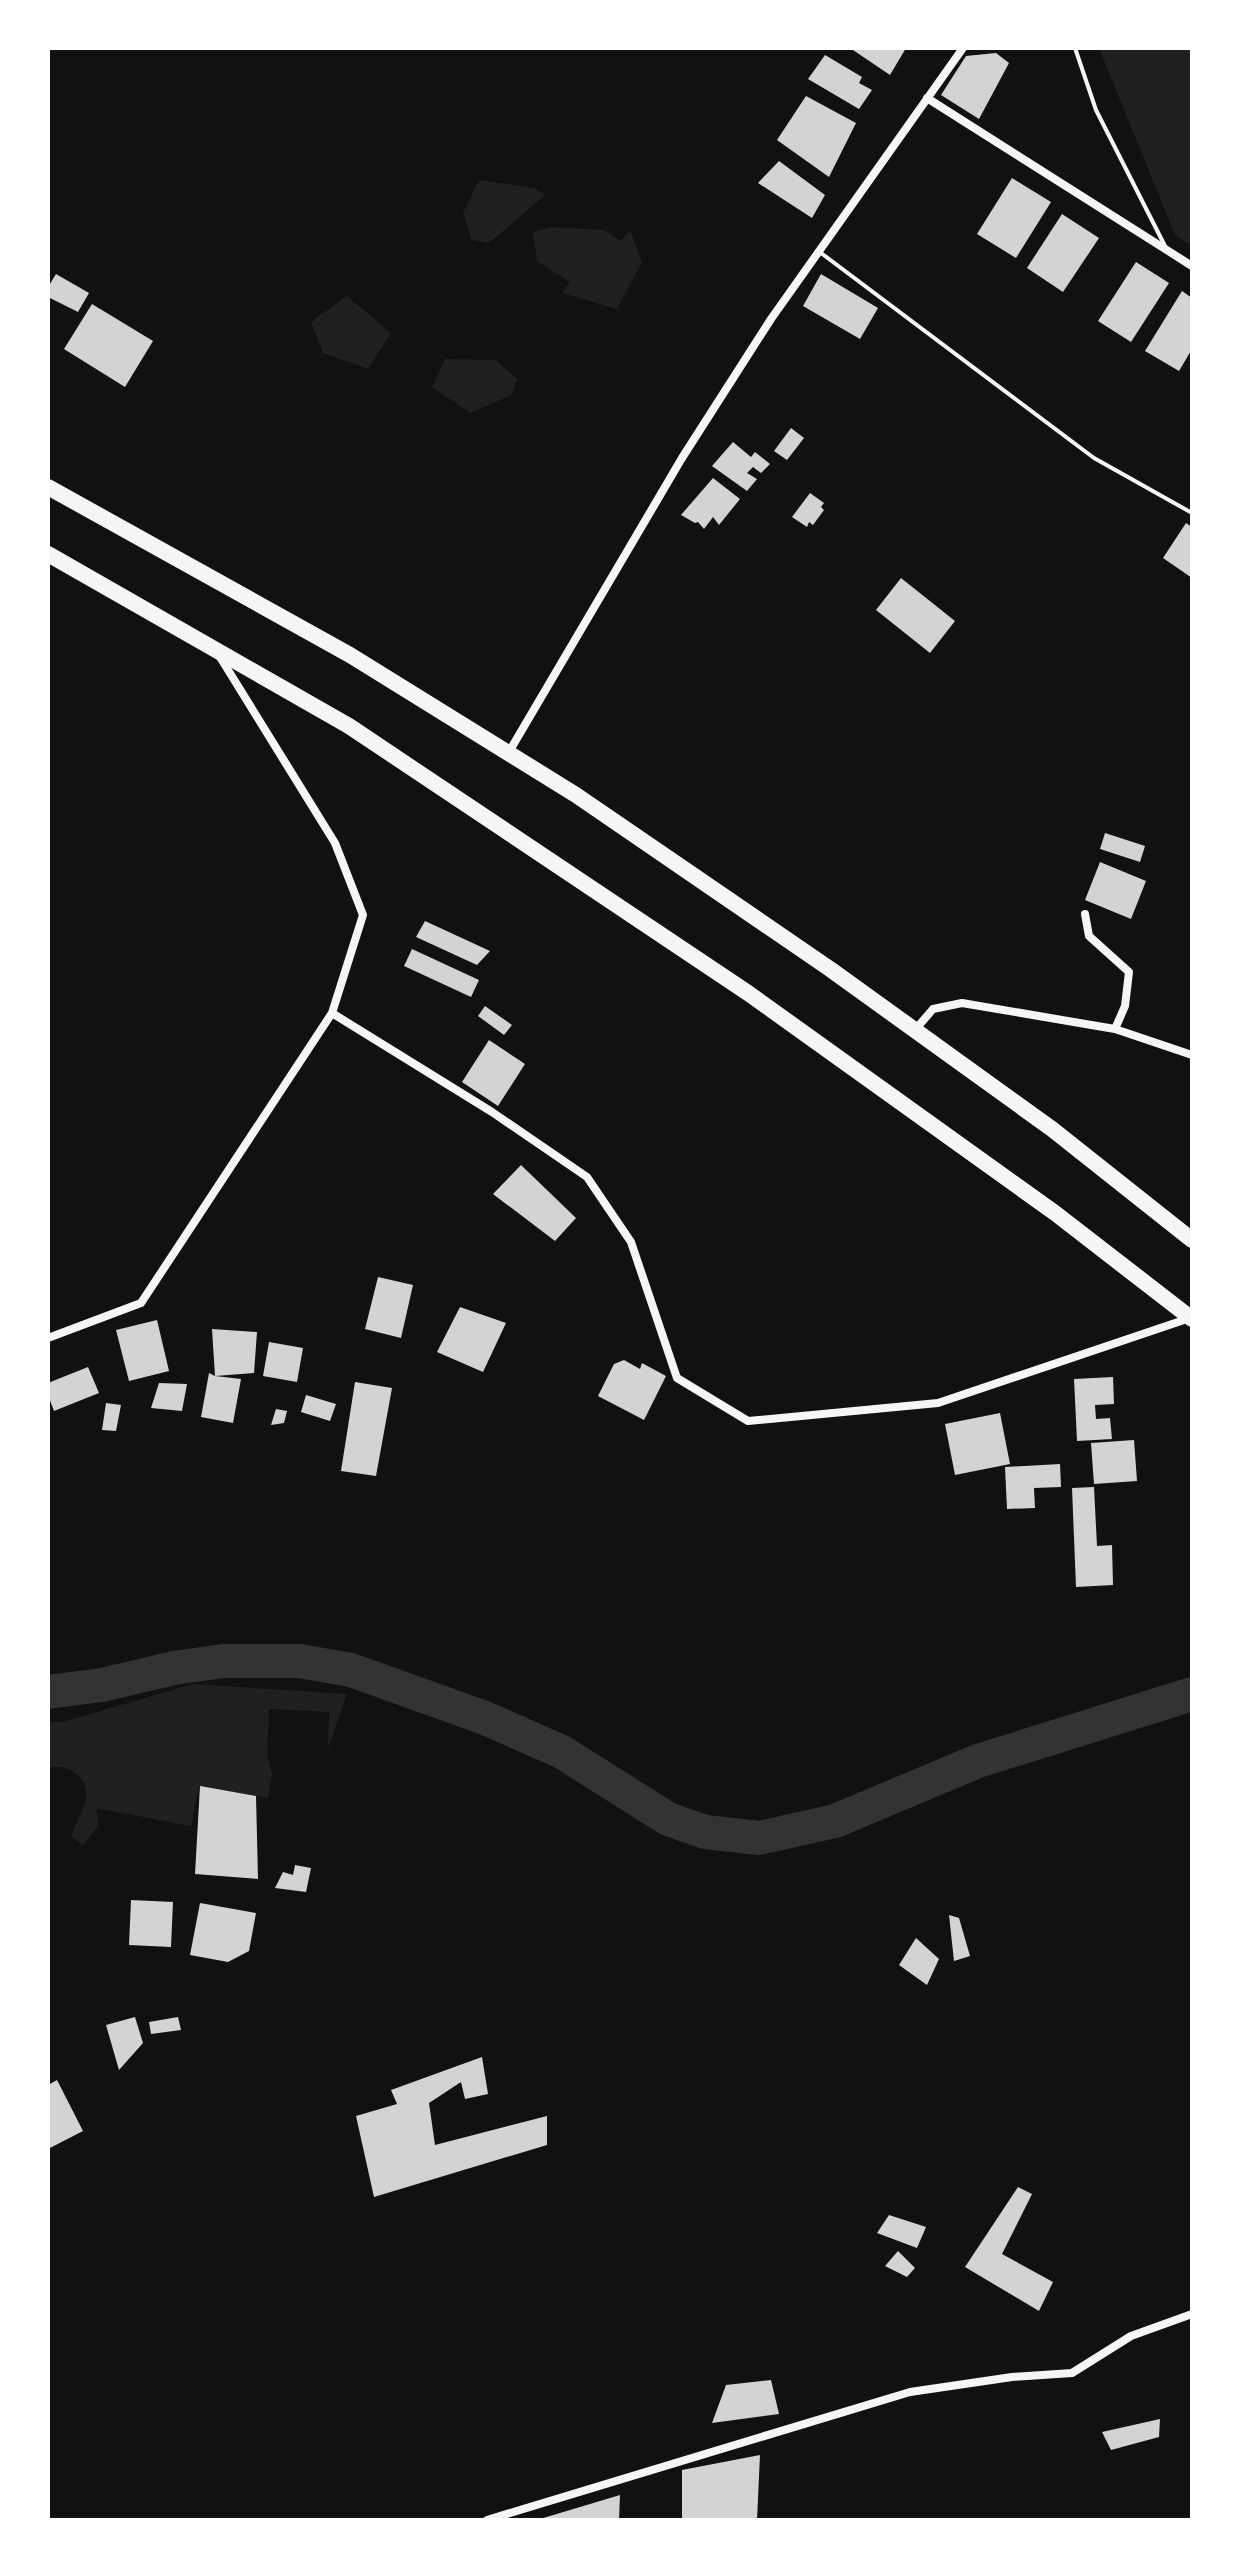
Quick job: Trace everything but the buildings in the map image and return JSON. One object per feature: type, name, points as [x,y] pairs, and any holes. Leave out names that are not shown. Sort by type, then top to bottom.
[{"type":"highway","points":[[48,487],[350,655],[509,752],[915,1031],[1052,1129],[1192,1240]]},
{"type":"highway","points":[[48,554],[349,726],[748,993],[1055,1213],[1191,1318]]},
{"type":"street","points":[[509,752],[682,458],[771,319],[963,48]]},
{"type":"street","points":[[927,98],[1192,266]]},
{"type":"street","points":[[48,1338],[141,1303],[332,1013],[363,915],[335,843],[216,649]]},
{"type":"street","points":[[1085,914],[1089,936],[1129,972],[1125,1006],[1115,1029]]},
{"type":"street","points":[[915,1031],[933,1009],[962,1003],[1115,1029],[1192,1055]]},
{"type":"street","points":[[332,1013],[492,1112],[587,1177],[631,1242],[677,1378],[748,1421],[938,1403],[1191,1318]]},
{"type":"street","points":[[487,2520],[910,2392],[1012,2377],[1072,2373],[1131,2336],[1192,2314]]},
{"type":"lane","points":[[1075,48],[1096,110],[1167,250]]},
{"type":"lane","points":[[819,251],[1094,458],[1192,513]]},
{"type":"shaded area","points":[[1099,48],[1192,48],[1192,246],[1175,235]]},
{"type":"shaded area","points":[[479,180],[535,188],[545,195],[489,243],[472,240],[463,213]]},
{"type":"shaded area","points":[[550,227],[604,230],[621,241],[630,230],[642,262],[617,309],[562,293],[570,282],[537,261],[533,232]]},
{"type":"shaded area","points":[[347,296],[391,333],[368,369],[323,353],[311,322]]},
{"type":"shaded area","points":[[445,359],[496,360],[517,379],[512,395],[470,413],[432,387]]},
{"type":"shaded area","points":[[193,1684],[347,1694],[328,1748],[329,1712],[269,1709],[267,1755],[272,1775],[268,1798],[199,1786],[191,1826],[96,1808],[99,1825],[83,1845],[71,1836],[86,1799],[86,1791],[76,1773],[63,1767],[48,1768],[48,1722],[62,1722]]},
{"type":"waterway","points":[[48,1692],[102,1685],[174,1668],[223,1661],[300,1661],[351,1670],[485,1718],[562,1752],[668,1819],[705,1832],[759,1838],[835,1821],[978,1761],[1192,1694]]}]
